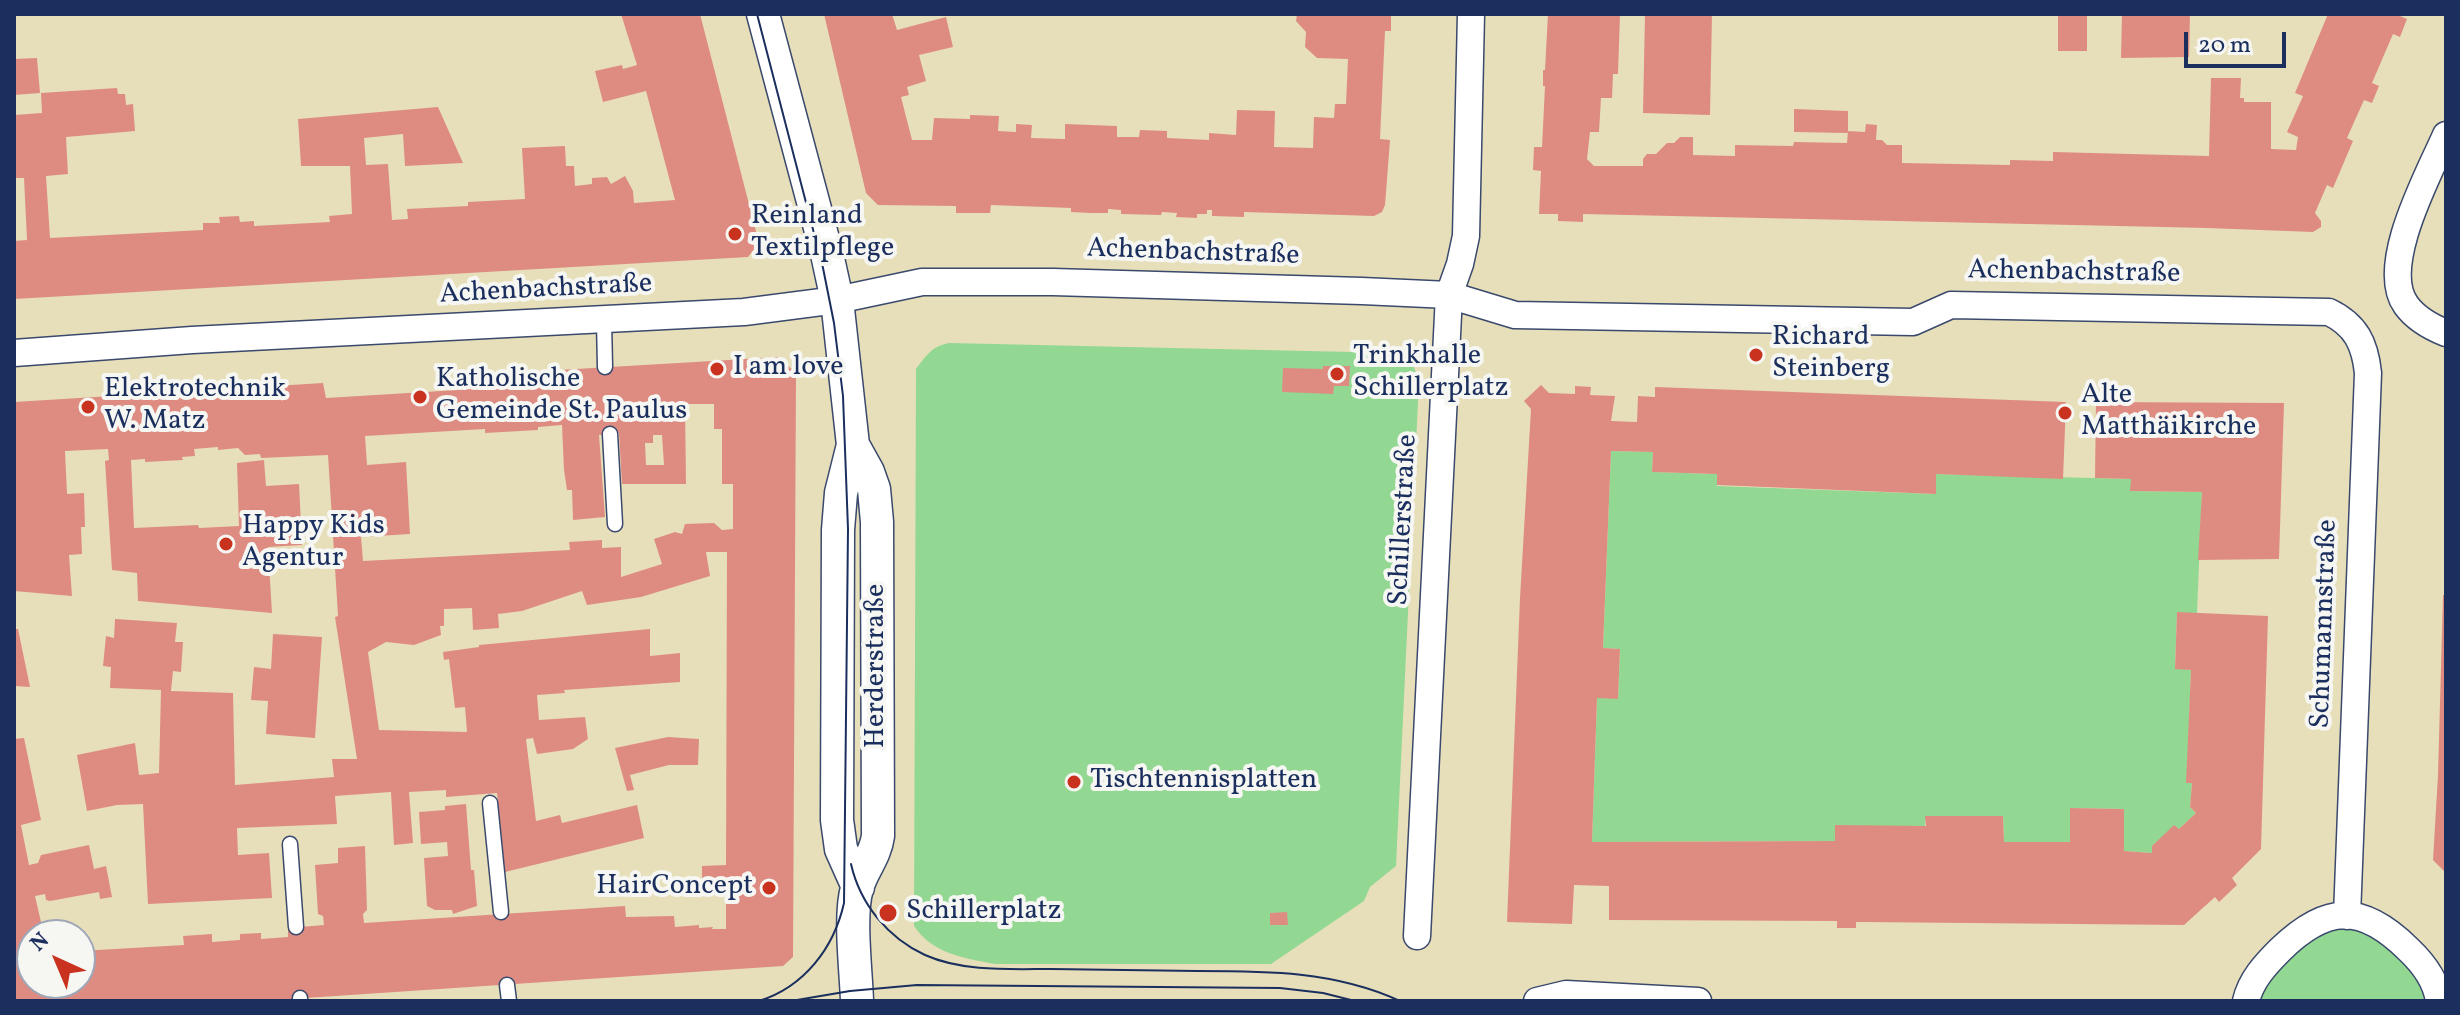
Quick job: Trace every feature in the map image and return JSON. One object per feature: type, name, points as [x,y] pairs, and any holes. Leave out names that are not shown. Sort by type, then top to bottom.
[{"type":"street","name":"Herderstraße","points":[[763,14],[837,300],[853,445],[841,493],[838,530],[837,820],[841,849],[858,887],[854,912],[857,1001]]},
{"type":"street","name":"Schillerstraße","points":[[1417,936],[1449,295],[1466,236],[1471,14]]},
{"type":"street","points":[[2446,135],[2413,212],[2401,250],[2399,285],[2404,303],[2422,321],[2446,333]]},
{"type":"street","name":"Achenbachstraße","points":[[14,353],[302,334],[756,311],[837,300],[922,282],[1053,282],[1449,295],[1515,315],[1913,322],[1951,305],[2308,310],[2329,312],[2343,318],[2358,335]]},
{"type":"street","name":"Schumannstraße","points":[[2347,916],[2368,373],[2358,335]]},
{"type":"street","points":[[2246,1001],[2262,968],[2298,933],[2327,917],[2347,916],[2375,921],[2387,929],[2423,965],[2434,981],[2439,1001]]},
{"type":"street","points":[[1537,1001],[1566,994],[1698,1001]]},
{"type":"lane","points":[[604,321],[605,367]]},
{"type":"lane","points":[[610,434],[615,524]]},
{"type":"lane","points":[[490,803],[501,912]]},
{"type":"lane","points":[[290,844],[296,927]]},
{"type":"lane","points":[[507,985],[509,1001]]},
{"type":"green space","name":"Schillerplatz","points":[[949,343],[1397,353],[1414,367],[1418,402],[1396,866],[1370,887],[1364,901],[1271,964],[995,964],[940,949],[914,926],[916,369],[934,349]]},
{"type":"green space","points":[[1611,451],[1653,452],[1652,472],[1717,474],[1717,486],[1935,494],[1936,474],[2131,479],[2131,491],[2202,492],[2197,613],[2177,613],[2175,668],[2191,670],[2187,782],[2192,783],[2190,807],[2196,813],[2179,829],[2174,826],[2152,846],[2152,853],[2124,851],[2123,809],[2070,808],[2070,842],[2004,842],[2003,816],[1926,816],[1925,826],[1835,841],[1592,842],[1597,698],[1618,698],[1620,649],[1603,648]]},
{"type":"green space","points":[[2315,923],[2381,927],[2436,1001],[2248,1001]]},
{"type":"building","points":[[621,14],[700,14],[759,243],[748,257],[14,299],[14,241],[27,240],[24,178],[14,178],[14,115],[42,113],[41,93],[117,88],[118,94],[125,94],[126,105],[133,104],[135,131],[66,137],[68,174],[46,176],[50,238],[203,230],[203,223],[220,223],[219,217],[239,216],[240,222],[254,221],[254,226],[330,222],[329,216],[352,214],[350,166],[301,166],[298,119],[438,107],[463,163],[405,166],[403,134],[364,138],[366,165],[388,164],[392,220],[408,219],[407,209],[525,199],[522,148],[565,146],[566,166],[574,166],[575,186],[592,184],[592,178],[607,177],[611,184],[625,176],[633,191],[634,203],[675,200],[646,91],[603,102],[595,71],[637,65]]},
{"type":"building","points":[[824,14],[892,14],[897,30],[946,17],[953,47],[919,55],[926,81],[907,87],[909,95],[901,97],[912,140],[932,140],[934,118],[970,119],[970,115],[999,116],[998,131],[1016,132],[1016,124],[1032,125],[1031,138],[1065,139],[1065,124],[1117,126],[1117,137],[1139,137],[1140,130],[1167,131],[1167,138],[1209,140],[1209,133],[1236,135],[1237,110],[1275,111],[1274,147],[1313,148],[1314,117],[1334,118],[1335,104],[1346,104],[1348,59],[1317,58],[1305,47],[1306,32],[1296,21],[1297,14],[1391,14],[1391,31],[1385,31],[1380,139],[1390,140],[1385,205],[1382,212],[1374,216],[1244,212],[1244,217],[1212,216],[1212,210],[1207,210],[1207,214],[1197,214],[1197,218],[1176,217],[1177,213],[1162,212],[1161,215],[1121,214],[1121,210],[1108,209],[1108,213],[1090,213],[1071,212],[1071,208],[991,205],[990,213],[956,213],[956,206],[878,205],[866,193]]},
{"type":"building","points":[[1548,14],[1620,14],[1618,74],[1613,74],[1612,98],[1601,98],[1599,132],[1590,132],[1587,159],[1594,166],[1643,166],[1647,154],[1656,154],[1667,143],[1674,143],[1680,137],[1693,137],[1693,155],[1735,156],[1735,145],[1847,143],[1848,131],[1865,132],[1866,124],[1877,125],[1876,140],[1882,140],[1887,145],[1902,145],[1902,163],[2010,165],[2010,160],[2053,161],[2053,152],[2209,156],[2211,78],[2241,78],[2240,98],[2244,98],[2244,102],[2271,102],[2271,149],[2296,150],[2298,137],[2287,132],[2303,96],[2295,93],[2328,14],[2401,14],[2407,19],[2400,37],[2393,34],[2372,83],[2379,86],[2372,103],[2364,100],[2347,138],[2353,141],[2333,188],[2327,185],[2315,213],[2321,227],[2313,232],[1583,214],[1583,222],[1558,221],[1558,214],[1539,214],[1541,171],[1533,170],[1534,147],[1542,147],[1543,70]]},
{"type":"building","points":[[1645,14],[1712,14],[1710,115],[1643,113]]},
{"type":"building","points":[[2058,14],[2087,14],[2087,51],[2058,51]]},
{"type":"building","points":[[2122,14],[2190,14],[2189,57],[2121,58]]},
{"type":"building","points":[[37,58],[40,93],[14,95],[14,59]]},
{"type":"building","points":[[1794,109],[1848,111],[1848,133],[1794,132]]},
{"type":"building","points":[[780,357],[796,374],[793,957],[783,966],[261,1001],[14,1001],[14,739],[24,738],[41,820],[21,825],[29,865],[38,863],[41,855],[89,845],[94,869],[106,866],[112,897],[100,899],[99,892],[50,901],[46,900],[45,894],[35,896],[40,919],[16,919],[16,999],[96,999],[96,950],[184,945],[183,936],[212,934],[212,942],[240,940],[240,934],[261,933],[261,939],[288,937],[288,928],[324,925],[323,916],[318,914],[315,865],[338,863],[338,848],[365,846],[367,910],[363,914],[364,923],[625,906],[626,917],[674,916],[675,927],[699,925],[699,928],[726,929],[726,886],[702,886],[702,866],[726,865],[727,552],[706,552],[710,576],[641,597],[587,605],[582,591],[522,611],[498,614],[499,628],[473,630],[472,608],[444,609],[441,635],[414,645],[386,642],[368,652],[379,730],[467,732],[465,707],[455,708],[449,659],[444,660],[443,652],[479,645],[650,629],[650,656],[680,653],[680,682],[564,690],[565,693],[537,695],[539,720],[585,717],[588,739],[573,749],[537,754],[533,738],[526,739],[536,821],[560,815],[562,823],[637,805],[644,838],[505,872],[497,793],[446,797],[446,790],[409,792],[413,843],[394,845],[391,792],[335,796],[337,824],[237,828],[238,855],[269,853],[272,898],[148,904],[143,804],[87,811],[77,755],[135,743],[139,775],[159,773],[161,690],[110,688],[111,667],[103,666],[106,636],[114,638],[115,619],[177,623],[175,642],[183,642],[181,672],[173,671],[171,691],[233,693],[235,785],[334,777],[332,759],[357,759],[335,617],[338,616],[328,455],[261,458],[260,454],[245,455],[238,448],[218,450],[218,447],[194,449],[195,456],[182,457],[183,460],[131,460],[134,528],[239,526],[237,463],[264,460],[266,486],[299,484],[302,545],[268,547],[272,613],[138,601],[137,573],[112,570],[105,461],[109,460],[108,449],[65,451],[67,494],[84,493],[82,554],[69,555],[72,596],[14,591],[14,402],[323,383],[326,398],[458,390],[457,376]],"holes":[[[685,404],[714,404],[714,429],[722,429],[722,484],[733,484],[733,529],[722,530],[714,523],[685,524],[682,534],[675,532],[654,539],[662,564],[621,577],[621,547],[602,548],[602,540],[569,542],[570,550],[363,561],[361,537],[410,534],[406,462],[367,465],[365,436],[485,429],[485,433],[538,430],[538,427],[562,425],[564,470],[567,490],[572,490],[573,520],[605,517],[599,435],[619,433],[622,484],[686,484]],[[653,435],[662,435],[664,465],[646,465],[645,443],[653,443]]]},
{"type":"building","points":[[1323,366],[1350,366],[1349,386],[1334,386],[1333,394],[1282,392],[1283,368],[1323,369]]},
{"type":"building","points":[[1541,385],[1549,393],[1575,394],[1575,386],[1591,387],[1590,395],[1615,396],[1611,421],[1637,422],[1638,396],[1655,397],[1655,387],[2066,402],[2063,479],[1936,474],[1936,494],[1717,485],[1717,474],[1652,472],[1653,452],[1611,451],[1603,648],[1620,649],[1618,699],[1597,698],[1592,842],[1835,841],[1835,825],[1926,826],[1925,816],[2003,816],[2004,842],[2070,842],[2070,808],[2124,809],[2124,851],[2152,853],[2152,846],[2174,825],[2179,829],[2196,813],[2190,807],[2192,783],[2186,783],[2191,670],[2175,669],[2177,612],[2268,616],[2261,849],[2232,878],[2237,885],[2219,902],[2215,897],[2184,925],[1856,922],[1856,928],[1837,928],[1837,921],[1609,920],[1609,886],[1574,885],[1572,924],[1507,922],[1531,409],[1524,401]]},
{"type":"building","points":[[2096,402],[2284,403],[2279,559],[2198,560],[2202,492],[2130,491],[2131,479],[2095,478]]},
{"type":"building","points":[[2443,595],[2446,595],[2446,873],[2433,860]]},
{"type":"building","points":[[14,629],[18,629],[30,687],[14,686]]},
{"type":"building","points":[[273,634],[322,637],[315,738],[266,734],[268,701],[251,700],[254,667],[271,669]]},
{"type":"building","points":[[668,737],[699,739],[698,765],[669,765],[630,775],[634,790],[627,791],[615,748]]},
{"type":"building","points":[[466,804],[477,906],[453,914],[452,910],[435,910],[427,906],[424,858],[448,856],[447,842],[421,844],[419,812]]},
{"type":"building","points":[[1287,912],[1288,925],[1270,925],[1270,913]]},
{"type":"tram line","points":[[757,14],[823,268],[834,323],[843,396],[848,529],[844,903],[833,935],[815,964],[790,986],[759,1001]]},
{"type":"tram line","points":[[851,864],[861,893],[888,929],[925,955],[955,964],[1004,969],[1223,971],[1300,975],[1351,984],[1400,1001]]},
{"type":"tram line","points":[[791,1001],[850,991],[917,985],[1280,988],[1323,993],[1355,1001]]},
{"type":"place","name":"Reinland Textilpflege","points":[[735,234]]},
{"type":"place","name":"Richard Steinberg","points":[[1756,355]]},
{"type":"place","name":"I am love","points":[[717,369]]},
{"type":"place","name":"Trinkhalle Schillerplatz","points":[[1337,374]]},
{"type":"place","name":"Katholische Gemeinde St. Paulus","points":[[420,397]]},
{"type":"place","name":"Elektrotechnik W. Matz","points":[[88,407]]},
{"type":"place","name":"Alte Matthäikirche","points":[[2065,413]]},
{"type":"place","name":"Happy Kids Agentur","points":[[226,544]]},
{"type":"place","name":"Tischtennisplatten","points":[[1074,782]]},
{"type":"place","name":"HairConcept","points":[[769,888]]},
{"type":"place","name":"Schillerplatz","points":[[888,913]]}]
